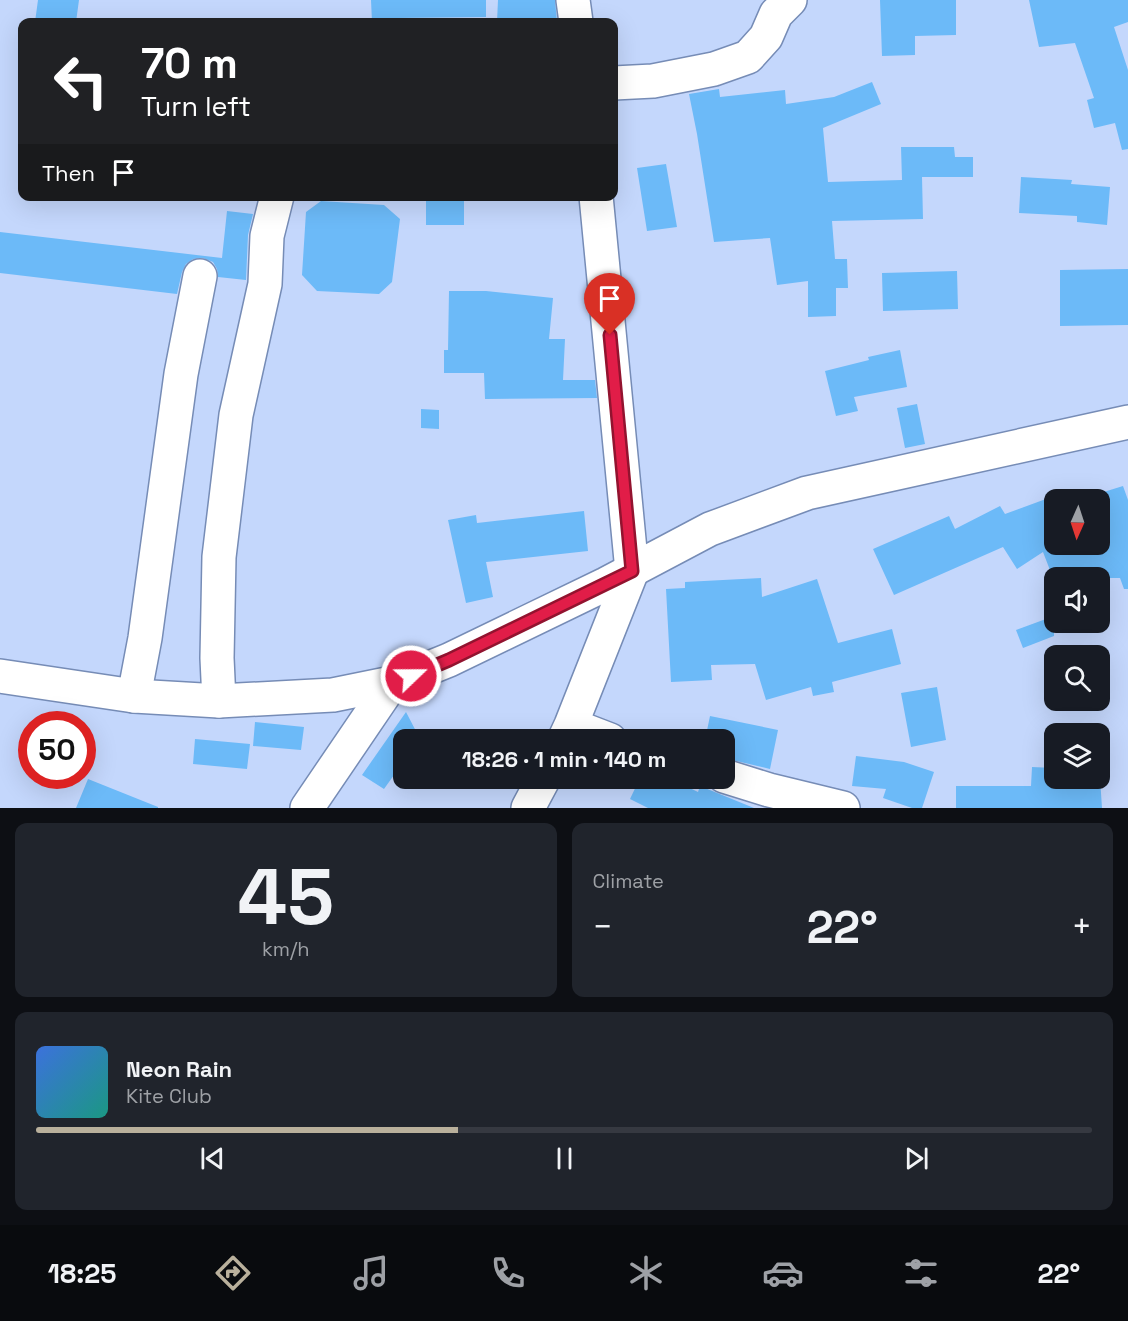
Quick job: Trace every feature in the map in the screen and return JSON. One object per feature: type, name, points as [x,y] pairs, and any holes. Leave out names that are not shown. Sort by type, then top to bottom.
[{"type":"street","points":[[573,0],[575,18]]},
{"type":"street","points":[[618,83],[653,81],[714,69],[748,57],[766,37],[776,14],[790,0]]},
{"type":"street","points":[[219,701],[217,658],[219,557],[236,415],[265,284],[267,236],[276,201]]},
{"type":"street","points":[[569,729],[632,571],[596,201]]},
{"type":"street","points":[[134,696],[145,638],[181,374],[200,276]]},
{"type":"street","points":[[0,676],[134,696],[219,701],[333,695],[392,683],[449,660],[632,571],[710,529],[807,493],[1128,422]]},
{"type":"street","points":[[307,808],[392,683]]},
{"type":"street","points":[[735,782],[767,799],[843,808]]},
{"type":"street","points":[[528,808],[538,789]]},
{"type":"building","points":[[38,0],[79,0],[77,18],[36,18]]},
{"type":"building","points":[[371,0],[486,0],[486,17],[372,18]]},
{"type":"building","points":[[498,0],[555,0],[557,18],[497,18]]},
{"type":"building","points":[[880,0],[956,0],[956,35],[915,36],[915,55],[882,56]]},
{"type":"building","points":[[1029,0],[1128,0],[1128,22],[1114,27],[1128,70],[1128,149],[1122,150],[1115,123],[1094,128],[1087,100],[1094,98],[1075,43],[1039,47]]},
{"type":"building","points":[[872,82],[881,104],[823,128],[828,182],[902,180],[901,147],[954,147],[955,157],[973,157],[973,177],[922,177],[923,219],[832,221],[835,259],[847,259],[848,288],[836,288],[836,316],[808,317],[808,281],[777,285],[770,238],[714,242],[689,94],[719,89],[720,97],[785,90],[786,104],[834,97]]},
{"type":"building","points":[[666,164],[677,227],[647,231],[637,168]]},
{"type":"building","points":[[1021,177],[1072,180],[1071,184],[1110,187],[1107,225],[1077,222],[1077,216],[1019,213]]},
{"type":"building","points":[[321,201],[384,205],[400,219],[392,282],[379,294],[317,291],[302,275],[306,212]]},
{"type":"building","points":[[426,201],[464,201],[464,225],[426,225]]},
{"type":"building","points":[[227,211],[253,214],[248,235],[246,280],[218,277],[213,262],[203,258],[193,259],[186,264],[177,294],[0,273],[0,232],[222,258]]},
{"type":"building","points":[[1128,269],[1128,325],[1060,326],[1060,270]]},
{"type":"building","points":[[957,271],[958,309],[883,311],[882,273]]},
{"type":"building","points":[[449,291],[486,291],[553,298],[549,339],[565,339],[563,380],[595,380],[597,398],[485,399],[484,373],[444,373],[444,350],[448,350]]},
{"type":"building","points":[[900,350],[907,387],[854,397],[858,411],[836,416],[825,371],[869,360],[868,357]]},
{"type":"building","points":[[917,404],[925,444],[905,448],[897,408]]},
{"type":"building","points":[[421,409],[439,410],[439,429],[421,428]]},
{"type":"building","points":[[1123,486],[1128,500],[1128,589],[1124,589],[1120,578],[1110,578],[1110,567],[1049,567],[1044,555],[1110,555],[1110,490]]},
{"type":"building","points":[[1044,500],[1044,555],[1043,552],[1017,569],[1003,547],[894,595],[873,549],[949,516],[955,529],[1000,506],[1005,514]]},
{"type":"building","points":[[584,511],[588,551],[486,562],[493,597],[466,603],[448,520],[476,515],[477,523]]},
{"type":"building","points":[[761,578],[762,597],[817,579],[838,643],[892,629],[901,664],[832,682],[834,692],[813,696],[811,687],[766,700],[755,664],[711,665],[712,680],[671,682],[666,589],[685,588],[685,582]]},
{"type":"building","points":[[1044,620],[1044,633],[1054,633],[1054,636],[1023,648],[1016,630]]},
{"type":"building","points":[[937,687],[946,740],[911,747],[901,693]]},
{"type":"building","points":[[406,712],[415,729],[394,729]]},
{"type":"building","points":[[710,716],[778,730],[770,769],[735,761],[735,729],[707,729]]},
{"type":"building","points":[[255,722],[304,727],[301,750],[253,746]]},
{"type":"building","points":[[393,731],[393,776],[384,789],[362,775]]},
{"type":"building","points":[[195,739],[250,744],[247,769],[193,764]]},
{"type":"building","points":[[856,756],[904,762],[934,772],[922,808],[912,808],[883,798],[886,789],[852,786]]},
{"type":"building","points":[[1032,767],[1044,768],[1044,789],[1101,789],[1102,808],[956,808],[956,786],[1031,786]]},
{"type":"building","points":[[96,782],[158,807],[158,808],[76,808],[84,789],[96,789]]},
{"type":"building","points":[[635,789],[692,789],[698,792],[699,789],[707,789],[754,808],[648,808],[630,799]]},
{"type":"route","points":[[411,676],[449,660],[632,571],[610,335]]}]
